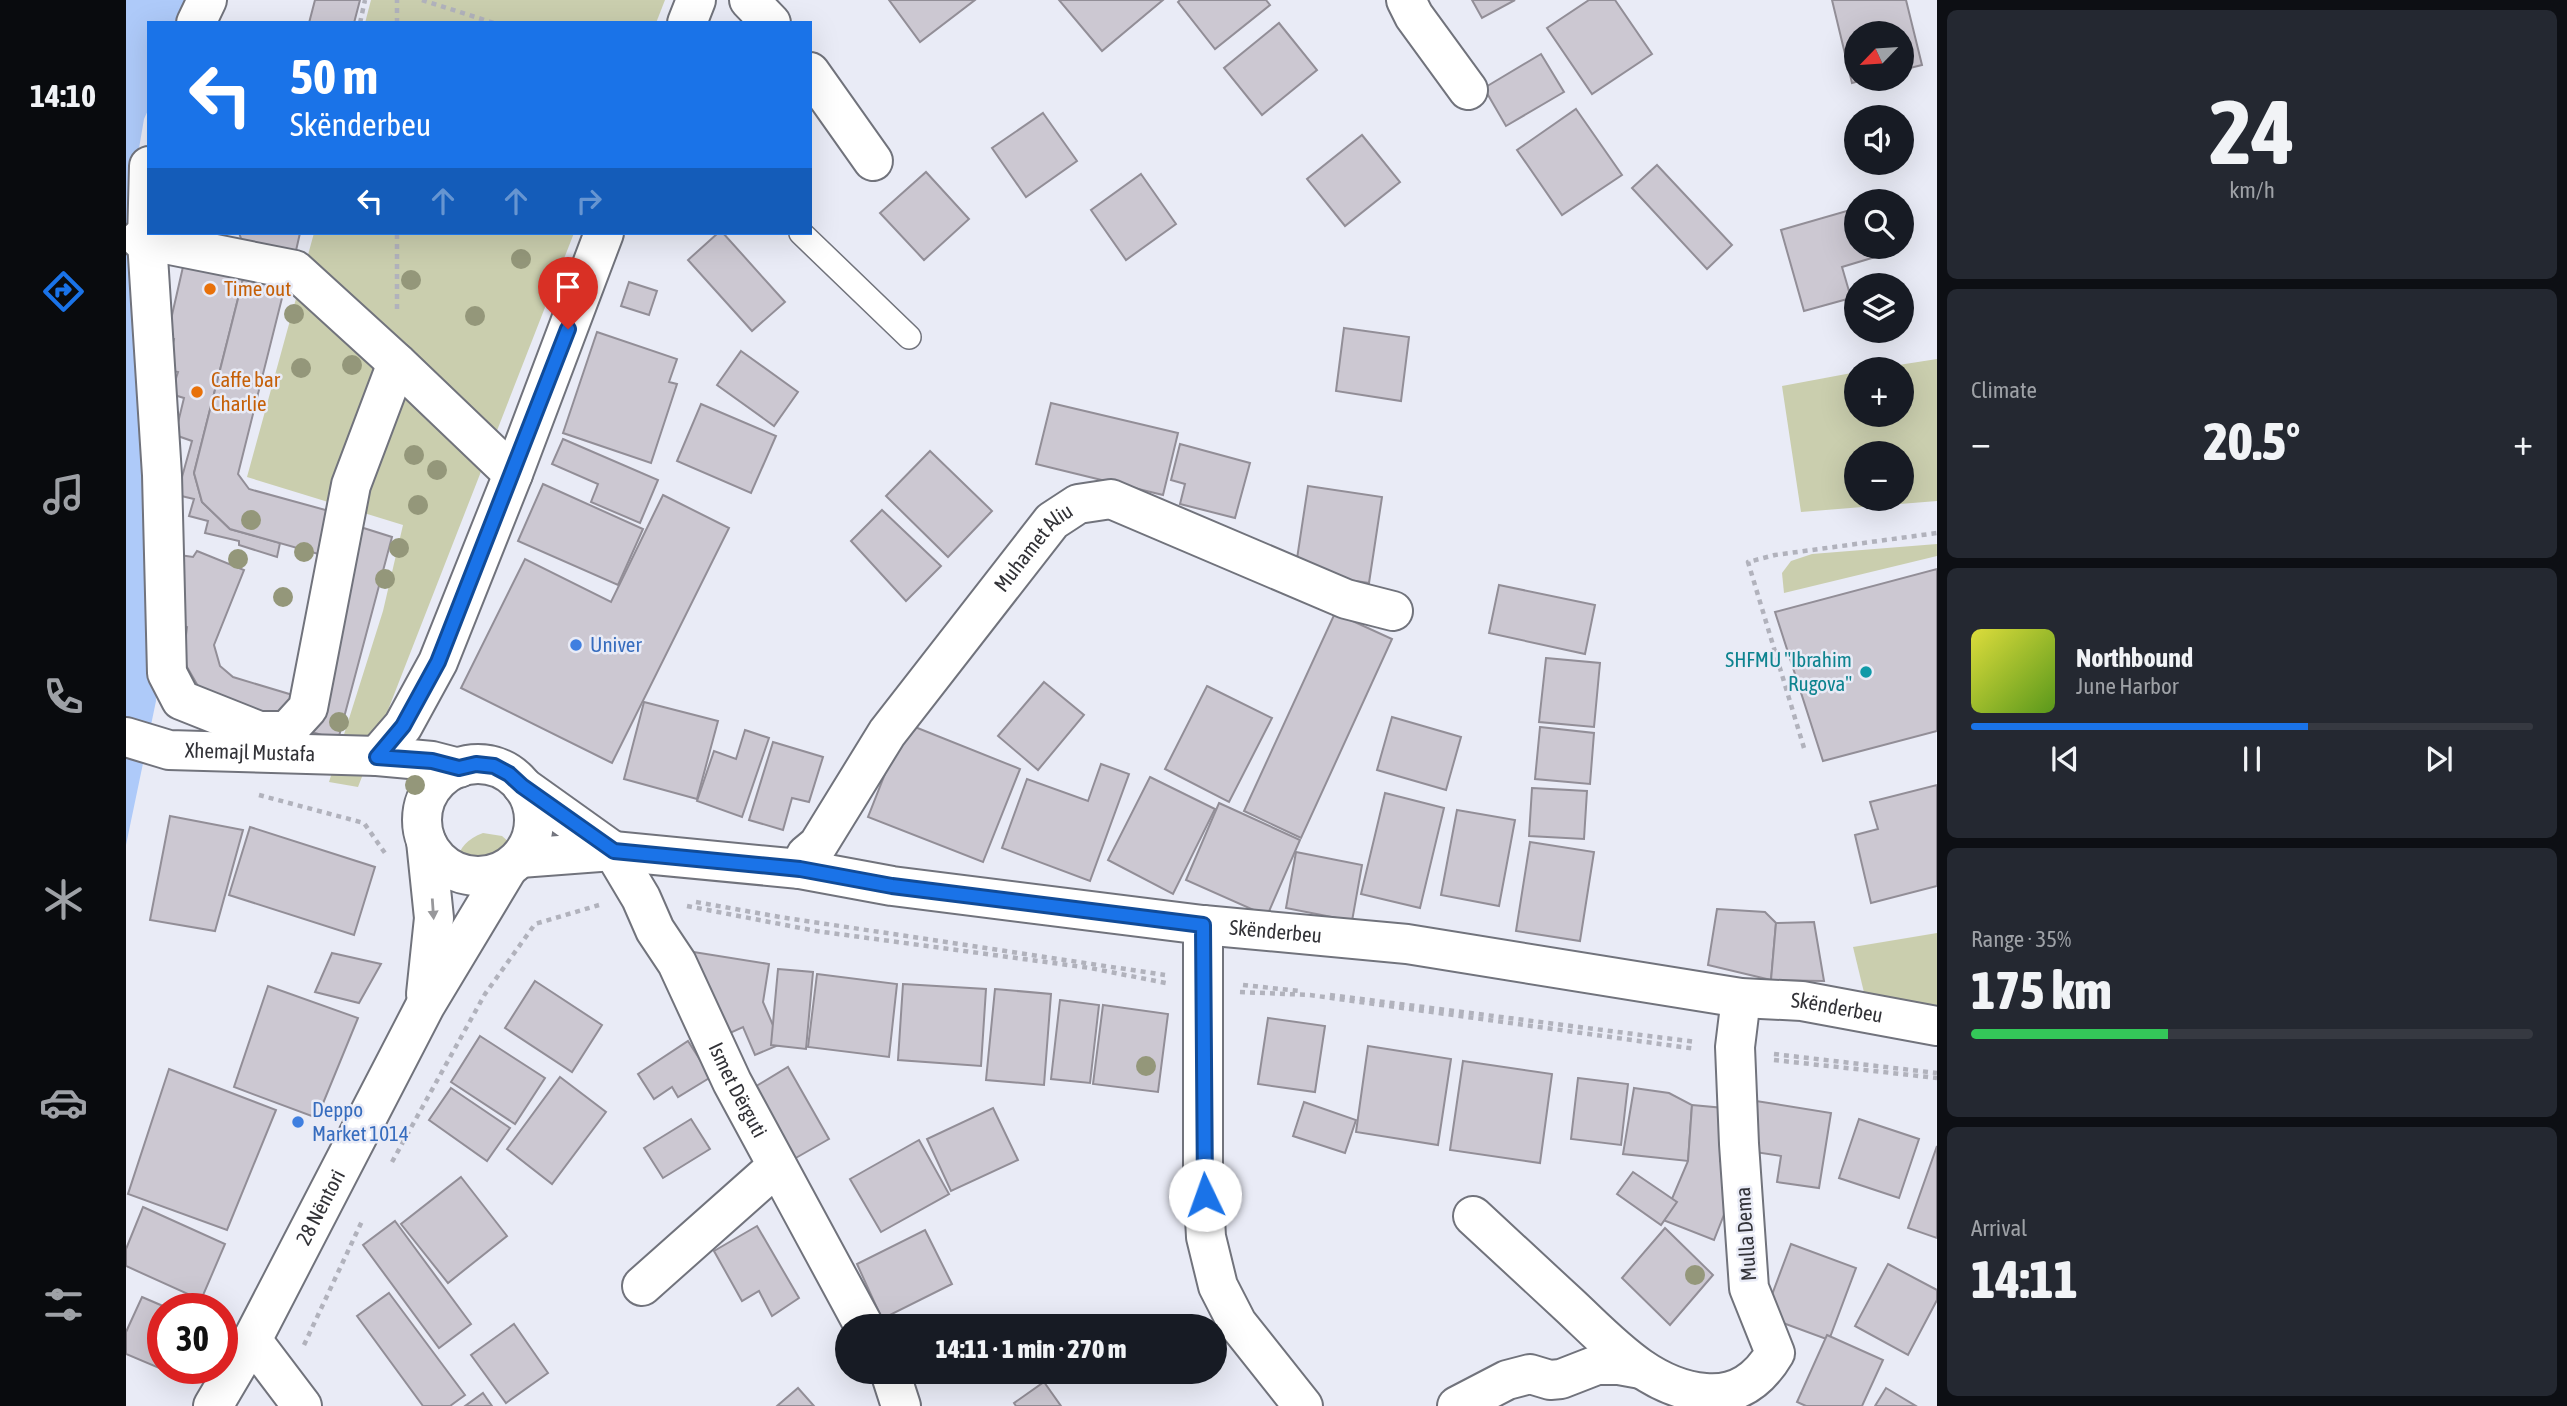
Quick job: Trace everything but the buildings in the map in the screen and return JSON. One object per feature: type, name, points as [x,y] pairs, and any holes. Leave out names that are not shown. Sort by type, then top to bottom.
[{"type":"street","points":[[198,21],[207,0]]},
{"type":"street","points":[[688,21],[696,0]]},
{"type":"street","points":[[750,0],[769,21]]},
{"type":"street","points":[[1406,0],[1414,16],[1468,90]]},
{"type":"street","points":[[812,75],[873,160]]},
{"type":"street","points":[[147,191],[143,240],[162,488],[167,673],[181,700],[259,731],[287,731],[309,708],[351,485],[397,363]]},
{"type":"street","points":[[425,837],[423,816],[426,801],[434,787],[445,775],[476,764],[494,766],[509,774],[522,786],[530,799],[534,814],[529,845],[514,863],[493,875],[461,874],[440,861],[425,837],[406,797],[377,757],[403,726],[438,662],[603,235]]},
{"type":"street","points":[[143,240],[295,270],[513,474]]},
{"type":"street","name":"Muhamet Aliu","points":[[800,869],[806,855],[818,845],[887,733],[1052,521],[1078,505],[1111,499],[1346,599],[1393,611]]},
{"type":"street","name":"Xhemajl Mustafa","points":[[126,737],[169,750],[377,757],[432,761],[459,768]]},
{"type":"street","name":"Skënderbeu","points":[[522,786],[614,851]]},
{"type":"street","name":"28 Nëntori","points":[[425,837],[434,918],[425,1006]]},
{"type":"street","name":"Skënderbeu","points":[[514,863],[614,851],[800,869],[892,886],[1203,925],[1408,944],[1741,998],[1802,1000],[1937,1026]]},
{"type":"street","name":"Ismet Dërguti","points":[[614,851],[639,894],[655,930],[677,963],[732,1082],[857,1314]]},
{"type":"street","name":"28 Nëntori","points":[[213,1406],[252,1340],[425,1006],[514,863]]},
{"type":"street","points":[[1203,925],[1203,1180],[1206,1237],[1218,1286],[1237,1323],[1303,1406]]},
{"type":"street","name":"Mulla Dema","points":[[1473,1216],[1641,1369],[1659,1381],[1687,1391],[1718,1394],[1736,1390],[1752,1381],[1765,1369],[1775,1353],[1749,1288],[1736,1052],[1741,998]]},
{"type":"street","points":[[642,1286],[777,1166]]},
{"type":"street","points":[[252,1340],[294,1394]]},
{"type":"street","name":"Mulla Dema","points":[[1457,1406],[1507,1380],[1530,1374],[1550,1380],[1561,1379],[1597,1365],[1641,1369]]},
{"type":"street","points":[[894,1384],[901,1406]]},
{"type":"lane","points":[[803,235],[909,337]]},
{"type":"path","points":[[360,21],[365,0]]},
{"type":"path","points":[[397,0],[397,21]]},
{"type":"path","points":[[422,0],[488,21]]},
{"type":"path","points":[[397,235],[397,363]]},
{"type":"path","points":[[1804,748],[1748,562],[1775,555],[1937,533]]},
{"type":"path","points":[[259,795],[364,823]]},
{"type":"path","points":[[392,1163],[485,993],[535,924],[639,894],[1203,986],[1310,995],[1676,1045],[1937,1076]]},
{"type":"path","points":[[1203,986],[1385,1000],[1736,1052],[1937,1076]]},
{"type":"path","points":[[294,1394],[367,1210]]},
{"type":"green space","points":[[371,0],[665,0],[657,21],[366,21]]},
{"type":"green space","points":[[313,235],[573,235],[358,787],[329,782],[383,611],[403,525],[247,477]]},
{"type":"green space","points":[[1937,359],[1937,501],[1914,503],[1914,441],[1844,441],[1844,509],[1801,512],[1782,386],[1844,374],[1844,427],[1914,427],[1914,363]]},
{"type":"green space","points":[[1937,544],[1937,556],[1784,593],[1782,573],[1791,561],[1812,554]]},
{"type":"green space","points":[[483,833],[502,836],[510,843],[476,891],[461,876],[458,859],[465,844]]},
{"type":"green space","points":[[1937,933],[1937,1016],[1868,1009],[1853,947]]},
{"type":"water","points":[[126,0],[192,0],[184,21],[147,21],[147,112],[129,207],[152,565],[156,701],[126,845]]},
{"type":"place","name":"Time out","points":[[210,289]]},
{"type":"place","name":"Caffe bar Charlie","points":[[197,392]]},
{"type":"place","name":"Univer","points":[[576,645]]},
{"type":"place","name":"SHFMU \"Ibrahim Rugova\"","points":[[1866,672]]},
{"type":"place","name":"Deppo Market 1014","points":[[298,1122]]},
{"type":"route","points":[[568,329],[438,662],[403,726],[377,757],[432,761],[459,768],[476,764],[494,766],[509,774],[614,851],[800,869],[892,886],[1203,925],[1205,1195]]}]
